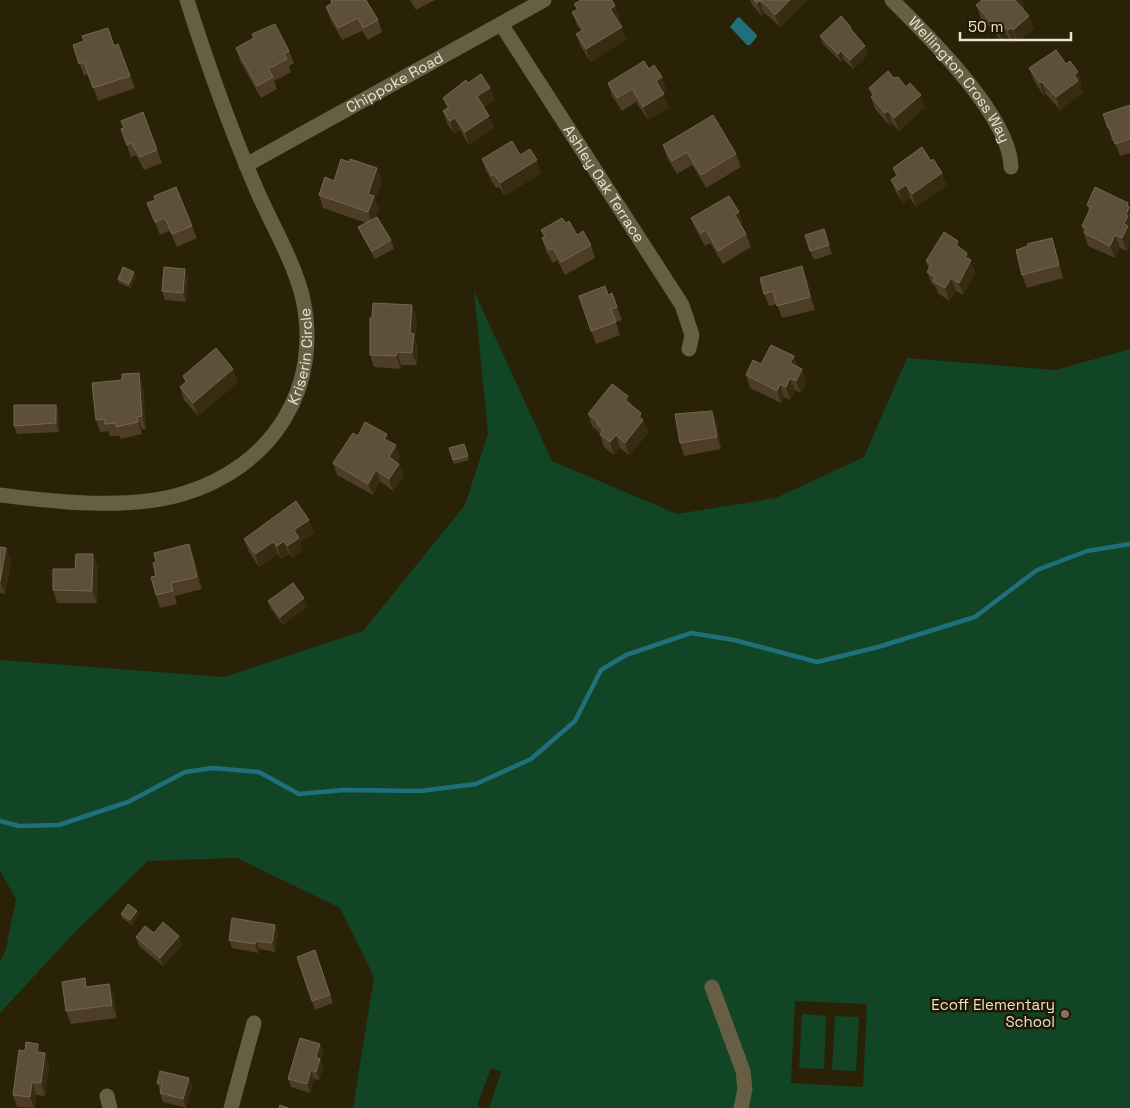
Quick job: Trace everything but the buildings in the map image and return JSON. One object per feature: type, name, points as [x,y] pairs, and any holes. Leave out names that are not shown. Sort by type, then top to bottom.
[{"type":"street","name":"Kriserin Circle","points":[[0,495],[84,502],[136,501],[182,495],[222,478],[249,460],[268,442],[284,422],[297,396],[304,372],[307,343],[306,318],[294,271],[246,165],[210,74],[187,0]]},
{"type":"street","name":"Chippoke Road","points":[[246,165],[544,0]]},
{"type":"street","name":"Wellington Cross Way","points":[[892,0],[966,81],[999,125],[1007,142],[1011,167]]},
{"type":"street","name":"Ashley Oak Terrace","points":[[500,24],[682,305],[692,335],[689,349]]},
{"type":"street","points":[[712,987],[743,1071],[745,1089],[741,1108]]},
{"type":"street","points":[[231,1108],[254,1023]]},
{"type":"green space","points":[[474,291],[552,461],[677,514],[776,498],[864,457],[907,358],[1056,370],[1130,349],[1130,1108],[489,1108],[501,1072],[491,1068],[477,1106],[483,1108],[353,1108],[374,977],[340,908],[237,858],[148,861],[74,933],[0,1013],[0,961],[6,949],[16,899],[0,871],[0,660],[224,677],[363,631],[465,505],[488,434]],"holes":[[[795,1001],[867,1004],[863,1087],[791,1083]]]},
{"type":"green space","points":[[802,1014],[826,1016],[824,1069],[799,1068]]},
{"type":"green space","points":[[835,1016],[859,1017],[856,1071],[832,1070]]},
{"type":"water","points":[[739,17],[756,34],[757,37],[750,45],[747,45],[730,27]]},
{"type":"waterway","points":[[0,821],[19,826],[59,825],[128,802],[185,772],[213,768],[259,772],[299,794],[344,790],[420,791],[476,784],[531,759],[575,721],[601,670],[626,655],[691,633],[734,640],[817,662],[878,647],[975,617],[1037,570],[1087,551],[1130,544]]},
{"type":"place","name":"Ecoff Elementary School","points":[[1065,1014]]}]
